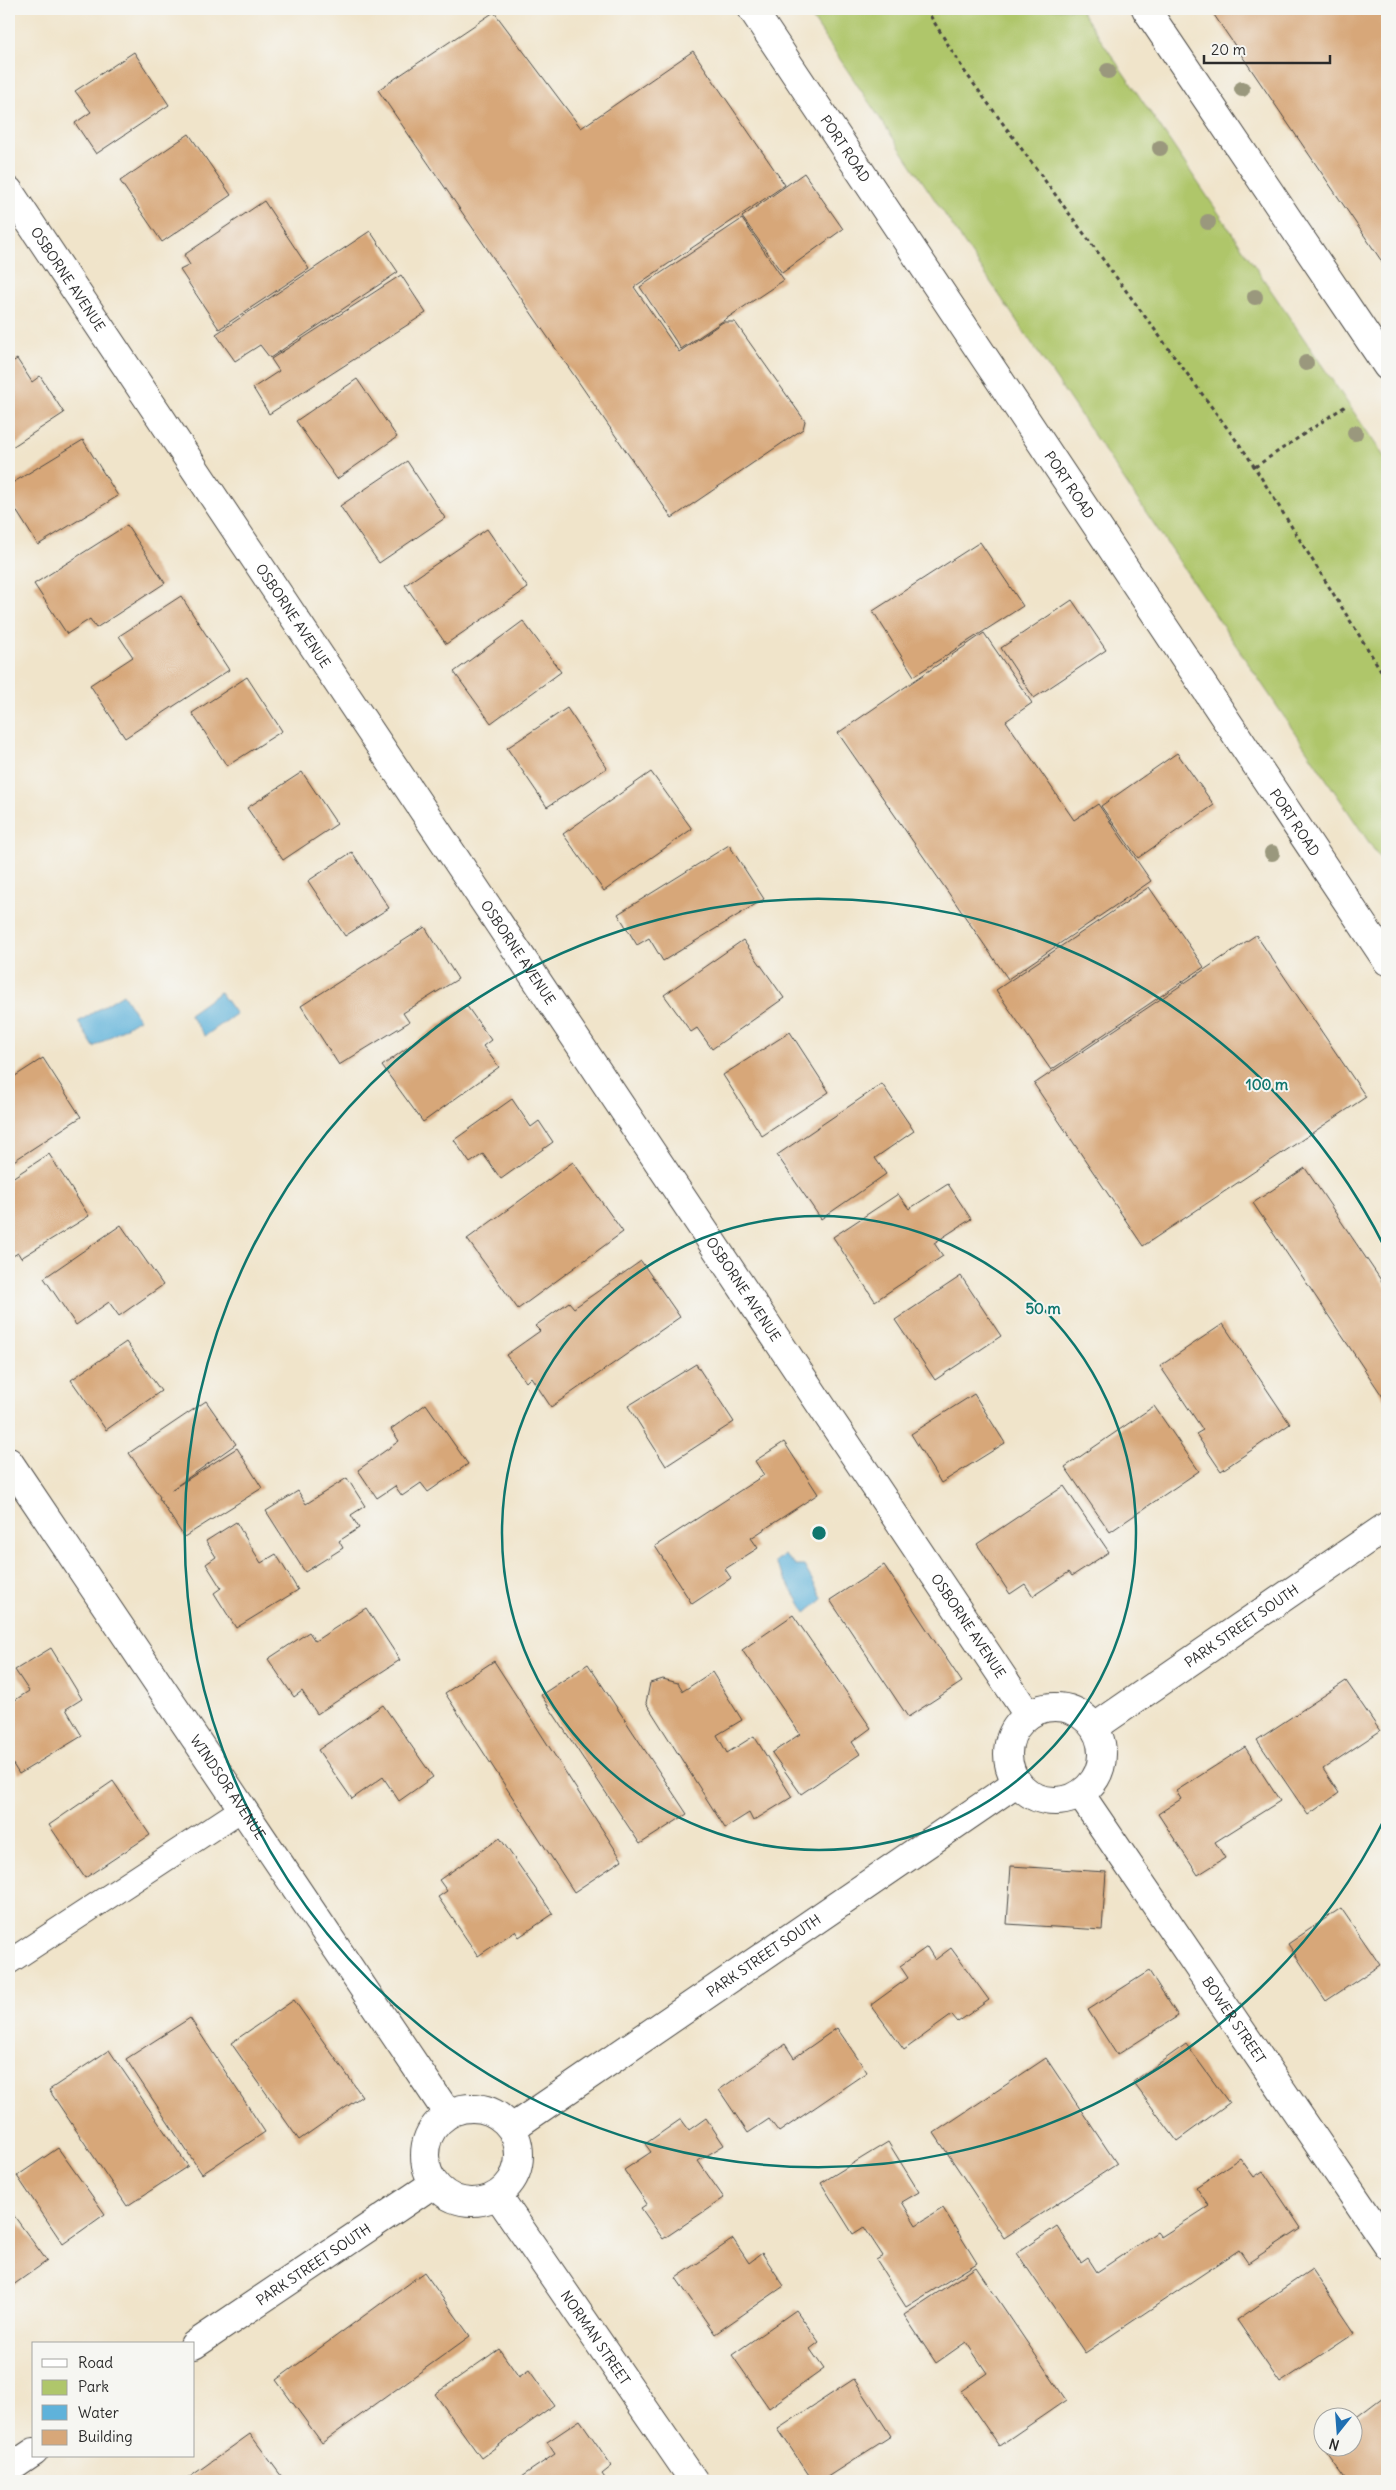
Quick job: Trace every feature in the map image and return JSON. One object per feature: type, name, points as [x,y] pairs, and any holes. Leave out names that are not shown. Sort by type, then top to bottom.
[{"type":"main road","name":"PORT ROAD","points":[[752,9],[1387,961]]},
{"type":"main road","points":[[1146,9],[1387,366]]},
{"type":"main road","name":"OSBORNE AVENUE","points":[[9,191],[1028,1715]]},
{"type":"main road","name":"WINDSOR AVENUE","points":[[9,1462],[448,2114]]},
{"type":"main road","name":"PARK STREET SOUTH","points":[[1095,1728],[1387,1526]]},
{"type":"main road","points":[[1049,1706],[1069,1708],[1085,1716],[1095,1728],[1101,1741],[1103,1760],[1095,1781],[1080,1795],[1057,1802],[1031,1796],[1016,1783],[1008,1763],[1009,1740],[1017,1725],[1028,1715],[1049,1706]]},
{"type":"main road","name":"PARK STREET SOUTH","points":[[512,2128],[1016,1783]]},
{"type":"main road","name":"BOWER STREET","points":[[1080,1795],[1387,2245]]},
{"type":"main road","points":[[466,2108],[486,2110],[502,2117],[512,2128],[518,2142],[520,2160],[512,2182],[498,2196],[474,2204],[447,2197],[433,2184],[425,2164],[426,2141],[434,2126],[448,2114],[466,2108]]},
{"type":"main road","name":"PARK STREET SOUTH","points":[[195,2344],[433,2184]]},
{"type":"main road","name":"NORMAN STREET","points":[[498,2196],[694,2481]]},
{"type":"main road","points":[[9,2469],[32,2453]]},
{"type":"lane","points":[[9,1962],[242,1809]]},
{"type":"path","points":[[926,9],[965,72],[1255,467],[1387,680]]},
{"type":"path","points":[[1255,467],[1347,405]]},
{"type":"green space","points":[[806,9],[1080,9],[1387,461],[1387,869]]},
{"type":"water","points":[[220,992],[236,1014],[205,1036],[189,1014]]},
{"type":"water","points":[[123,994],[139,1019],[94,1047],[78,1022]]},
{"type":"water","points":[[784,1555],[796,1566],[804,1566],[823,1599],[806,1613],[775,1562]]},
{"type":"building","points":[[1210,9],[1387,9],[1387,269]]},
{"type":"building","points":[[494,12],[581,128],[693,51],[785,185],[634,287],[679,352],[723,322],[735,322],[805,421],[803,429],[672,518],[378,90]]},
{"type":"building","points":[[134,52],[169,105],[96,154],[75,123],[91,112],[75,91]]},
{"type":"building","points":[[189,134],[231,195],[162,242],[120,181]]},
{"type":"building","points":[[804,173],[843,229],[782,273],[742,217]]},
{"type":"building","points":[[264,201],[309,269],[219,329],[180,270],[190,265],[184,255]]},
{"type":"building","points":[[742,219],[784,280],[681,349],[640,287]]},
{"type":"building","points":[[370,231],[398,272],[270,358],[260,345],[235,361],[216,334]]},
{"type":"building","points":[[401,275],[426,313],[269,414],[253,388],[279,371],[271,359]]},
{"type":"building","points":[[17,359],[32,382],[40,376],[64,413],[9,449],[9,364]]},
{"type":"building","points":[[357,379],[397,437],[337,479],[296,421]]},
{"type":"building","points":[[83,440],[118,496],[38,545],[9,499],[9,485]]},
{"type":"building","points":[[407,461],[445,518],[379,563],[340,506]]},
{"type":"building","points":[[127,525],[165,583],[96,628],[90,619],[67,634],[34,584]]},
{"type":"building","points":[[487,529],[528,588],[446,644],[405,585]]},
{"type":"building","points":[[980,542],[1023,606],[914,676],[873,611]]},
{"type":"building","points":[[181,596],[229,670],[125,738],[90,685],[133,657],[119,636]]},
{"type":"building","points":[[1072,600],[1106,650],[1034,698],[1001,648]]},
{"type":"building","points":[[523,621],[561,672],[491,723],[454,672]]},
{"type":"building","points":[[984,633],[1032,703],[1006,721],[1074,820],[1098,804],[1151,881],[1008,979],[838,733]]},
{"type":"building","points":[[247,677],[282,731],[227,766],[192,713]]},
{"type":"building","points":[[567,708],[607,768],[547,807],[507,748]]},
{"type":"building","points":[[1177,753],[1214,805],[1138,858],[1101,806]]},
{"type":"building","points":[[302,772],[337,824],[283,860],[247,808]]},
{"type":"building","points":[[651,772],[692,829],[604,891],[563,834]]},
{"type":"building","points":[[729,845],[764,899],[663,961],[649,938],[637,945],[618,914]]},
{"type":"building","points":[[352,852],[389,908],[345,936],[308,881]]},
{"type":"building","points":[[1149,887],[1204,967],[1051,1070],[996,990]]},
{"type":"building","points":[[425,927],[458,979],[403,1013],[409,1022],[339,1065],[301,1006]]},
{"type":"building","points":[[1256,935],[1366,1097],[1143,1246],[1034,1084]]},
{"type":"building","points":[[743,940],[784,998],[712,1049],[697,1028],[691,1032],[664,995]]},
{"type":"building","points":[[466,1005],[491,1040],[483,1046],[499,1067],[423,1122],[382,1066]]},
{"type":"building","points":[[790,1032],[829,1092],[762,1136],[723,1075]]},
{"type":"building","points":[[43,1058],[81,1117],[9,1164],[9,1080]]},
{"type":"building","points":[[882,1084],[914,1131],[875,1158],[886,1174],[821,1219],[777,1155]]},
{"type":"building","points":[[512,1099],[531,1127],[539,1121],[553,1142],[501,1179],[483,1154],[470,1163],[454,1140]]},
{"type":"building","points":[[49,1154],[89,1216],[21,1258],[18,1253],[11,1257],[9,1253],[9,1180]]},
{"type":"building","points":[[573,1162],[623,1232],[518,1309],[467,1239]]},
{"type":"building","points":[[1305,1168],[1387,1289],[1387,1403],[1253,1203]]},
{"type":"building","points":[[948,1184],[971,1219],[934,1243],[943,1256],[875,1301],[833,1237],[898,1194],[909,1209]]},
{"type":"building","points":[[121,1225],[163,1285],[119,1316],[109,1302],[76,1325],[44,1278]]},
{"type":"building","points":[[641,1261],[680,1317],[551,1407],[531,1377],[526,1382],[506,1355],[540,1331],[535,1326],[569,1302],[574,1308]]},
{"type":"building","points":[[961,1276],[1001,1336],[935,1380],[895,1320]]},
{"type":"building","points":[[1223,1324],[1290,1424],[1221,1471],[1196,1434],[1203,1430],[1160,1366]]},
{"type":"building","points":[[126,1342],[161,1391],[106,1430],[71,1380]]},
{"type":"building","points":[[696,1364],[734,1422],[666,1466],[628,1406]]},
{"type":"building","points":[[974,1394],[1005,1443],[941,1483],[911,1434]]},
{"type":"building","points":[[206,1401],[236,1444],[171,1490],[237,1448],[262,1488],[184,1537],[160,1497],[129,1453]]},
{"type":"building","points":[[426,1404],[468,1464],[428,1492],[421,1483],[402,1496],[395,1486],[377,1498],[358,1470],[399,1441],[391,1429]]},
{"type":"building","points":[[1154,1406],[1199,1471],[1110,1532],[1065,1467]]},
{"type":"building","points":[[784,1442],[818,1494],[751,1538],[758,1548],[725,1569],[731,1578],[692,1604],[655,1546],[764,1475],[755,1461]]},
{"type":"building","points":[[347,1478],[365,1506],[351,1515],[359,1528],[339,1541],[343,1548],[305,1572],[266,1511],[298,1491],[306,1504]]},
{"type":"building","points":[[1064,1486],[1109,1552],[1072,1576],[1069,1572],[1033,1596],[1025,1584],[1010,1594],[977,1544]]},
{"type":"building","points":[[236,1522],[261,1563],[276,1554],[298,1590],[236,1628],[214,1593],[221,1588],[206,1564],[216,1557],[206,1541]]},
{"type":"building","points":[[884,1565],[962,1682],[908,1717],[830,1600]]},
{"type":"building","points":[[366,1608],[400,1660],[317,1714],[302,1691],[294,1697],[268,1659],[309,1632],[315,1641]]},
{"type":"building","points":[[793,1615],[871,1728],[852,1742],[860,1754],[801,1794],[772,1753],[800,1734],[742,1650]]},
{"type":"building","points":[[51,1648],[82,1699],[66,1709],[82,1736],[19,1774],[9,1758],[9,1704],[29,1691],[15,1670]]},
{"type":"building","points":[[494,1661],[622,1860],[574,1892],[445,1693]]},
{"type":"building","points":[[588,1664],[687,1814],[640,1844],[541,1695]]},
{"type":"building","points":[[712,1672],[742,1720],[717,1735],[727,1753],[754,1736],[792,1797],[753,1821],[749,1813],[725,1828],[646,1703],[650,1683],[663,1679],[678,1683],[683,1691]]},
{"type":"building","points":[[1346,1681],[1380,1731],[1323,1769],[1339,1793],[1308,1815],[1257,1740]]},
{"type":"building","points":[[383,1705],[433,1777],[399,1801],[383,1777],[352,1799],[318,1750]]},
{"type":"building","points":[[1245,1747],[1280,1801],[1215,1842],[1225,1858],[1198,1875],[1158,1814],[1181,1799],[1176,1791]]},
{"type":"building","points":[[113,1781],[150,1835],[85,1878],[49,1825]]},
{"type":"building","points":[[500,1838],[553,1914],[519,1937],[515,1931],[478,1956],[438,1897],[447,1891],[439,1880]]},
{"type":"building","points":[[1011,1866],[1106,1872],[1102,1930],[1007,1924]]},
{"type":"building","points":[[1341,1908],[1380,1965],[1326,2001],[1288,1944]]},
{"type":"building","points":[[927,1947],[935,1960],[951,1948],[989,2000],[958,2022],[952,2015],[904,2050],[871,2005],[908,1978],[900,1966]]},
{"type":"building","points":[[1149,1971],[1178,2016],[1117,2055],[1088,2010]]},
{"type":"building","points":[[294,2000],[362,2096],[299,2140],[231,2043]]},
{"type":"building","points":[[190,2018],[265,2132],[202,2174],[126,2059]]},
{"type":"building","points":[[837,2028],[867,2072],[779,2132],[769,2119],[748,2133],[719,2090],[785,2044],[794,2058]]},
{"type":"building","points":[[1186,2044],[1229,2103],[1177,2141],[1133,2082]]},
{"type":"building","points":[[109,2050],[188,2166],[127,2206],[49,2090]]},
{"type":"building","points":[[1046,2058],[1117,2164],[1004,2238],[934,2133]]},
{"type":"building","points":[[706,2118],[724,2145],[698,2161],[724,2198],[663,2239],[641,2208],[647,2204],[624,2170],[651,2152],[645,2144],[681,2119],[689,2130]]},
{"type":"building","points":[[888,2142],[919,2192],[902,2202],[916,2225],[943,2208],[977,2263],[906,2307],[876,2260],[883,2256],[864,2227],[853,2234],[821,2183]]},
{"type":"building","points":[[58,2148],[105,2214],[63,2244],[17,2176]]},
{"type":"building","points":[[1240,2158],[1254,2177],[1263,2171],[1301,2228],[1248,2263],[1239,2250],[1085,2353],[1017,2253],[1057,2226],[1081,2263],[1088,2258],[1097,2272],[1157,2232],[1161,2237],[1209,2206],[1196,2187]]},
{"type":"building","points":[[9,2209],[47,2261],[9,2288]]},
{"type":"building","points":[[733,2239],[749,2263],[762,2253],[784,2286],[715,2334],[676,2278]]},
{"type":"building","points":[[976,2267],[1066,2400],[999,2446],[961,2391],[987,2373],[966,2342],[936,2363],[904,2315]]},
{"type":"building","points":[[1312,2269],[1355,2333],[1280,2383],[1237,2320]]},
{"type":"building","points":[[424,2272],[470,2336],[322,2443],[276,2380]]},
{"type":"building","points":[[796,2310],[819,2342],[810,2349],[824,2369],[769,2408],[732,2355]]},
{"type":"building","points":[[499,2349],[519,2377],[529,2370],[554,2405],[481,2458],[435,2394]]},
{"type":"building","points":[[854,2379],[891,2436],[821,2481],[813,2481],[778,2429]]},
{"type":"building","points":[[1383,2397],[1387,2403],[1387,2481],[1347,2481],[1330,2458],[1364,2458],[1364,2411]]},
{"type":"building","points":[[580,2420],[612,2466],[602,2474],[607,2481],[519,2481],[518,2479],[555,2454],[547,2442]]},
{"type":"building","points":[[250,2434],[285,2481],[188,2481],[187,2479]]}]
